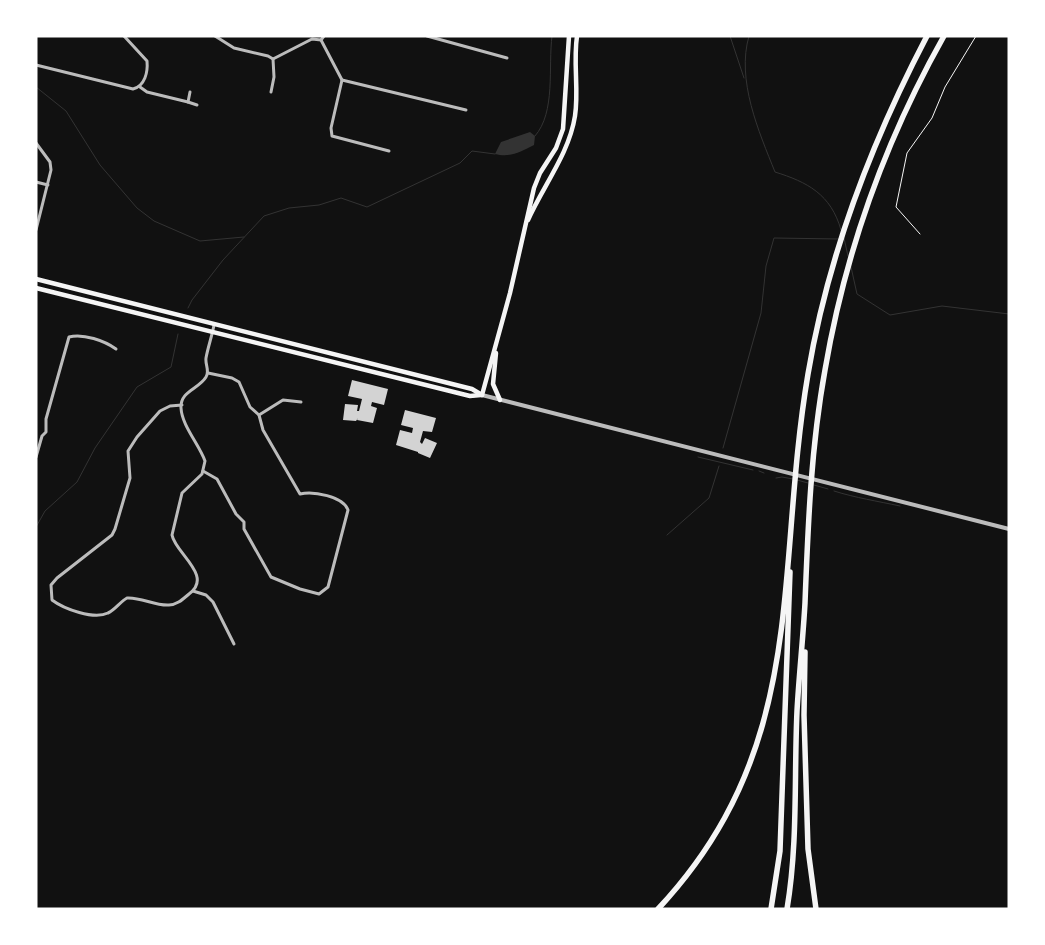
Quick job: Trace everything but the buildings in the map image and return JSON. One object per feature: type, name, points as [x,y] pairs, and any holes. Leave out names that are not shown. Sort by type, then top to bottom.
[{"type":"highway","points":[[658,909],[684,880],[716,835],[753,760],[774,685],[790,568],[798,458],[808,376],[821,311],[858,189],[891,107],[927,36]]},
{"type":"highway","points":[[786,909],[794,854],[797,714],[809,502],[812,461],[822,386],[836,315],[872,194],[902,120],[944,36]]},
{"type":"highway","points":[[771,909],[780,851],[790,568]]},
{"type":"highway","points":[[803,633],[808,849],[816,909]]},
{"type":"main road","points":[[482,395],[534,188],[556,148],[563,129],[570,36]]},
{"type":"main road","points":[[525,226],[560,160],[574,123],[577,89],[577,36]]},
{"type":"main road","points":[[36,279],[472,389],[482,395]]},
{"type":"main road","points":[[36,288],[348,367],[470,396],[482,395]]},
{"type":"main road","points":[[256,335],[259,345]]},
{"type":"main road","points":[[496,344],[493,379],[495,392],[500,400]]},
{"type":"main road","points":[[348,367],[350,359]]},
{"type":"street","points":[[36,65],[133,89],[140,87],[144,82],[146,61],[124,36]]},
{"type":"street","points":[[216,36],[234,48],[268,56],[273,59]]},
{"type":"street","points":[[427,36],[507,58]]},
{"type":"street","points":[[273,59],[312,39],[322,38],[342,80],[331,128],[332,136],[389,151]]},
{"type":"street","points":[[271,92],[274,77],[273,59]]},
{"type":"street","points":[[342,80],[466,110]]},
{"type":"street","points":[[140,87],[147,92],[196,105]]},
{"type":"street","points":[[188,102],[190,92]]},
{"type":"street","points":[[36,143],[51,166],[36,230]]},
{"type":"street","points":[[36,182],[48,185]]},
{"type":"street","points":[[182,406],[170,406],[160,411],[137,437],[128,451],[130,478],[115,529],[112,535],[57,578],[51,585],[50,594],[52,600],[60,606],[94,615],[104,615],[111,612],[126,598],[135,597],[168,606],[176,604],[193,592],[198,582],[196,573],[174,541],[172,535],[182,493],[203,471],[205,461],[184,418],[182,406],[186,394],[205,379],[208,373],[206,359],[214,325]]},
{"type":"street","points":[[36,458],[42,436],[46,432],[46,419],[68,337],[74,335],[106,342],[116,349]]},
{"type":"street","points":[[203,471],[217,478],[236,514],[244,522],[244,529],[271,577],[300,589],[319,594],[328,587],[348,510],[342,501],[308,492],[300,494],[263,430],[259,415],[250,407],[239,382],[232,378],[208,373]]},
{"type":"street","points":[[482,395],[1009,529]]},
{"type":"street","points":[[259,415],[283,400],[301,402]]},
{"type":"street","points":[[193,592],[206,595],[212,602],[234,644]]},
{"type":"path","points":[[920,234],[896,207],[907,153],[932,118],[945,86],[976,36]]},
{"type":"shaded area","points":[[530,132],[535,136],[534,145],[510,155],[495,154],[501,142]]},
{"type":"waterway","points":[[535,136],[542,126],[549,102],[552,36]]},
{"type":"waterway","points":[[730,36],[744,78]]},
{"type":"waterway","points":[[749,36],[745,70],[747,88],[756,123],[775,172],[807,185],[824,198],[837,218],[841,230]]},
{"type":"waterway","points":[[36,87],[66,111],[100,165],[137,208],[154,221],[200,241],[244,237]]},
{"type":"waterway","points":[[188,308],[223,260],[264,216],[289,208],[319,205],[341,198],[367,207],[460,163],[472,151],[495,154]]},
{"type":"waterway","points":[[723,448],[761,313],[766,266],[774,238],[839,239]]},
{"type":"waterway","points":[[844,238],[848,256]]},
{"type":"waterway","points":[[851,267],[857,294],[890,315],[942,306],[1009,314]]},
{"type":"waterway","points":[[36,527],[45,511],[77,482],[95,448],[137,387],[171,367],[178,334]]},
{"type":"waterway","points":[[698,457],[753,470]]},
{"type":"waterway","points":[[667,535],[709,498],[719,466]]},
{"type":"waterway","points":[[759,471],[764,473]]},
{"type":"waterway","points":[[776,478],[793,479]]},
{"type":"waterway","points":[[797,480],[808,483]]},
{"type":"waterway","points":[[814,485],[828,489]]},
{"type":"waterway","points":[[834,491],[858,498],[900,506]]}]
